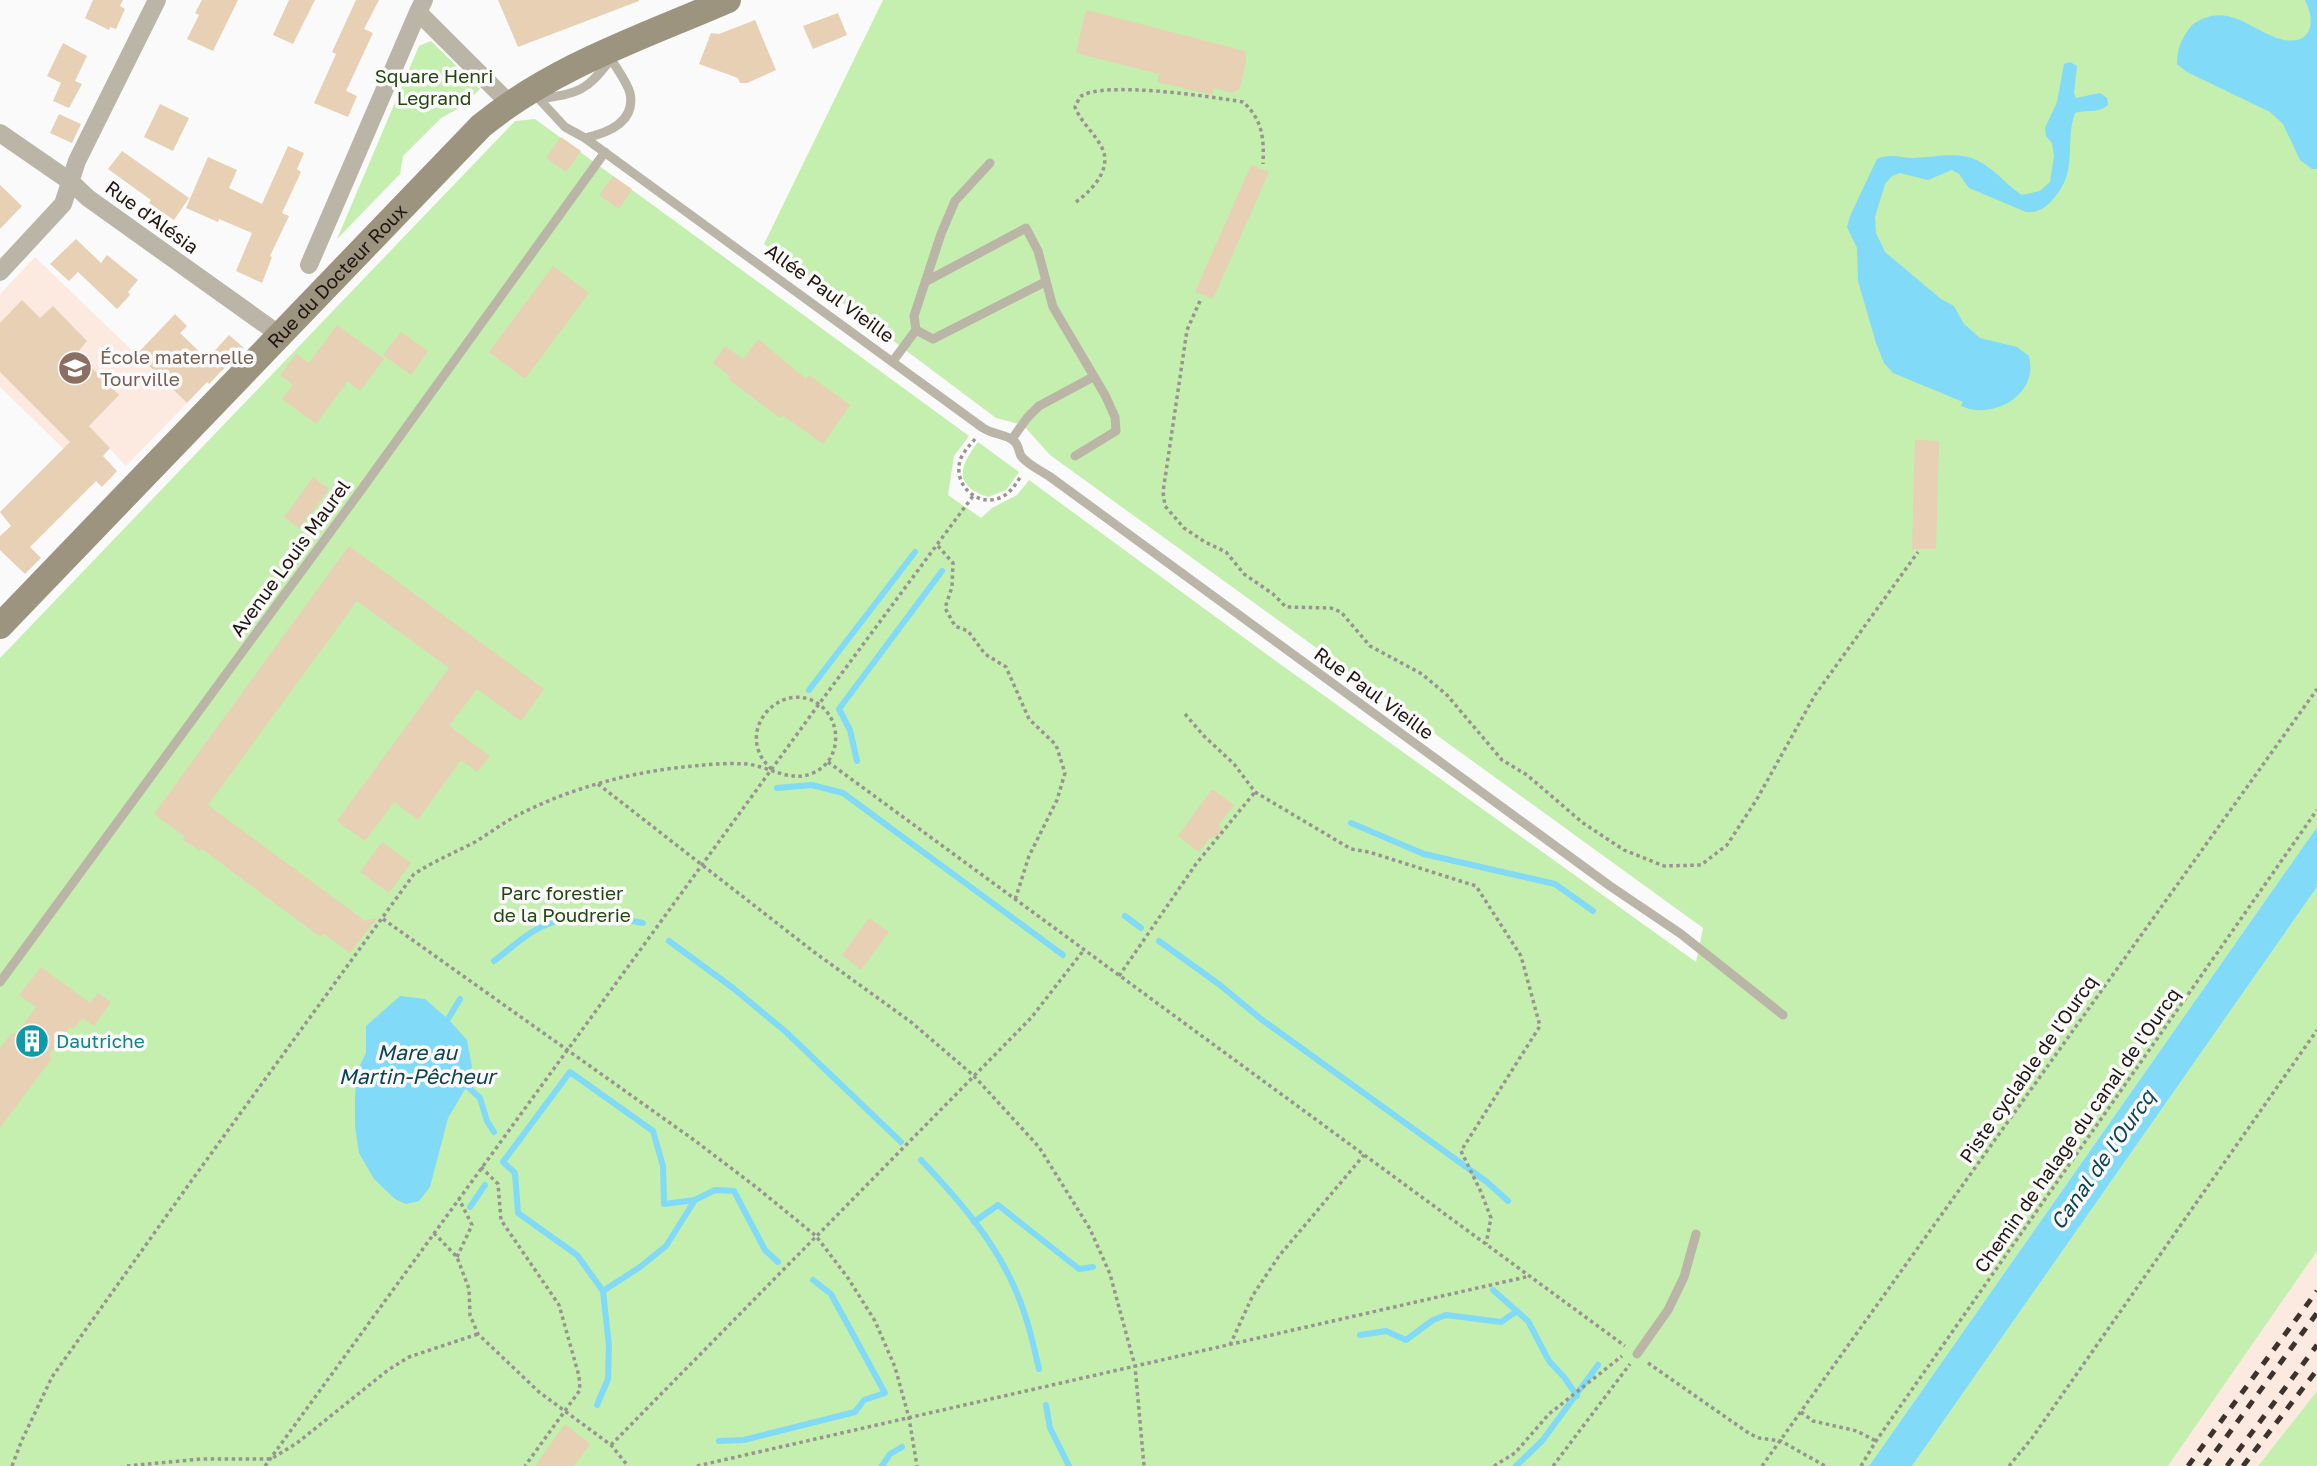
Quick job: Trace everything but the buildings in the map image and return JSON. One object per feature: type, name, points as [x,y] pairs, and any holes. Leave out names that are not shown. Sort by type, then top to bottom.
[{"type":"main road","name":"Rue du Docteur Roux","points":[[0,625],[481,126],[526,97],[728,0]]},
{"type":"street","points":[[0,272],[63,204],[77,161],[157,0]]},
{"type":"street","points":[[309,265],[421,6],[526,97]]},
{"type":"street","name":"Rue d'Alésia","points":[[0,134],[71,182],[88,198],[280,335]]},
{"type":"lane","points":[[526,97],[565,127],[585,138],[607,133],[624,121],[631,106],[630,91],[609,55]]},
{"type":"lane","name":"Allée Paul Vieille","points":[[585,138],[983,428],[995,436],[1012,439]]},
{"type":"lane","name":"Avenue Louis Maurel","points":[[0,982],[605,152]]},
{"type":"lane","points":[[893,361],[916,330],[914,316],[955,201],[990,163]]},
{"type":"lane","points":[[925,282],[1026,228],[1038,251],[1053,307],[1105,395],[1115,418],[1115,431],[1075,456]]},
{"type":"lane","points":[[916,330],[933,339],[1045,282]]},
{"type":"lane","points":[[1031,463],[1021,456],[1019,447],[1012,439],[1027,418],[1039,406],[1093,377]]},
{"type":"lane","name":"Rue Paul Vieille","points":[[1031,463],[1610,886],[1681,934],[1783,1015]]},
{"type":"lane","points":[[1637,1354],[1668,1310],[1684,1277],[1696,1234]]},
{"type":"path","points":[[1076,202],[1092,190],[1103,170],[1104,152],[1075,107],[1080,97],[1093,92],[1152,89],[1243,102],[1252,110],[1261,126],[1264,141],[1263,164]]},
{"type":"path","points":[[1200,300],[1188,330],[1163,492],[1165,506],[1173,518],[1205,542],[1226,552],[1244,574],[1273,594],[1286,607],[1331,608],[1340,612],[1370,646],[1422,674],[1447,695],[1502,760],[1527,775],[1593,830],[1624,850],[1664,866],[1701,865],[1727,845],[1757,799],[1815,695],[1918,552]]},
{"type":"path","points":[[983,428],[961,457],[958,474],[973,496],[990,500],[1001,498],[1010,491],[1031,463]]},
{"type":"path","points":[[265,1466],[818,704],[973,496]]},
{"type":"path","points":[[938,546],[953,563],[952,587],[945,608],[955,626],[968,631],[985,654],[1006,667],[1029,719],[1056,745],[1065,773],[1057,800],[1029,856],[1015,900]]},
{"type":"path","name":"Piste cyclable de l'Ourcq","points":[[1762,1466],[2317,688]]},
{"type":"path","points":[[12,1466],[52,1377],[414,874],[520,814],[567,794],[625,776],[694,766],[747,764],[772,769],[786,776],[801,777],[816,772],[828,762],[835,748],[836,731],[830,716],[818,704],[804,698],[789,698],[775,704],[763,714],[757,728],[756,744],[762,758],[772,769]]},
{"type":"path","points":[[1185,714],[1234,764],[1255,792],[1351,849],[1369,852],[1476,886],[1521,956],[1540,1026],[1461,1151],[1490,1218],[1486,1244]]},
{"type":"path","points":[[828,762],[1630,1349],[1549,1414],[1515,1452],[1494,1466]]},
{"type":"path","points":[[598,785],[814,952],[911,1022],[974,1076],[1040,1147],[1090,1229],[1110,1274],[1135,1366],[1144,1466]]},
{"type":"path","points":[[1119,976],[1196,864],[1255,792]]},
{"type":"path","name":"Chemin de halage du canal de l'Ourcq","points":[[1861,1466],[2317,810]]},
{"type":"path","points":[[383,919],[715,1156],[816,1236],[848,1278],[875,1321],[895,1367],[918,1466]]},
{"type":"path","points":[[611,1445],[1031,1018],[1083,950]]},
{"type":"path","points":[[2009,1466],[2032,1438],[2317,1030]]},
{"type":"path","points":[[1230,1345],[1253,1295],[1279,1256],[1363,1154]]},
{"type":"path","points":[[481,1167],[498,1184],[501,1220],[559,1305],[579,1376],[580,1390],[526,1466]]},
{"type":"path","points":[[457,1257],[472,1225],[459,1199]]},
{"type":"path","points":[[434,1233],[457,1257],[469,1289],[470,1315],[478,1334],[539,1392],[611,1445],[628,1466]]},
{"type":"path","points":[[697,1466],[1530,1276]]},
{"type":"path","points":[[127,1466],[201,1459],[271,1459],[297,1443],[388,1370],[409,1357],[478,1334]]},
{"type":"path","points":[[1553,1466],[1637,1354],[1750,1434],[1781,1441],[1825,1466]]},
{"type":"path","points":[[1801,1412],[1813,1421],[1857,1431],[1876,1441]]},
{"type":"shaded area","name":"École maternelle Tourville","points":[[35,257],[187,403],[126,466],[98,436],[75,460],[0,387],[0,294]]},
{"type":"shaded area","points":[[2317,1251],[2317,1391],[2258,1466],[2168,1466]]},
{"type":"green space","name":"Parc forestier de la Poudrerie","points":[[883,0],[2317,0],[2317,827],[1869,1466],[0,1466],[0,658],[515,121],[535,119],[969,436],[954,456],[948,495],[981,518],[992,508],[1017,495],[1029,480],[1273,659],[1696,962],[1703,928],[1050,455],[1023,425],[996,418],[764,244]]},
{"type":"green space","name":"Square Henri Legrand","points":[[431,41],[480,89],[461,107],[441,118],[403,156],[400,174],[337,239],[419,46]]},
{"type":"green space","points":[[978,442],[1019,472],[1006,490],[988,497],[976,492],[964,481],[964,467]]},
{"type":"green space","points":[[2317,887],[2317,1251],[2168,1466],[1912,1466]]},
{"type":"green space","points":[[2317,1391],[2317,1466],[2258,1466]]},
{"type":"water","points":[[2305,0],[2317,0],[2317,169],[2312,169],[2300,160],[2283,124],[2270,112],[2187,72],[2177,64],[2181,43],[2192,25],[2216,15],[2238,19],[2280,39],[2299,40],[2309,31],[2311,25]]},
{"type":"water","points":[[2070,62],[2077,66],[2074,93],[2076,98],[2100,93],[2107,98],[2108,105],[2075,113],[2066,177],[2062,188],[2045,207],[2026,212],[1969,188],[1959,174],[1952,170],[1928,180],[1900,173],[1892,176],[1885,184],[1875,217],[1876,233],[1885,252],[1941,299],[1954,306],[1964,324],[1980,338],[2017,347],[2029,356],[2030,373],[2027,384],[2013,400],[1992,409],[1961,406],[1963,402],[1893,373],[1884,363],[1858,281],[1857,248],[1847,227],[1850,216],[1877,159],[1886,156],[1914,158],[1952,155],[1971,158],[1988,167],[2022,195],[2040,191],[2050,182],[2054,156],[2045,128],[2057,102],[2064,64]]},
{"type":"water","name":"Canal de l'Ourcq","points":[[2317,827],[2317,887],[1912,1466],[1869,1466]]},
{"type":"water","name":"Mare au Martin-Pêcheur","points":[[400,996],[425,999],[448,1019],[467,1040],[472,1067],[467,1086],[448,1118],[430,1187],[419,1201],[406,1204],[395,1199],[374,1179],[359,1153],[355,1126],[357,1071],[366,1053],[366,1026]]},
{"type":"waterway","points":[[809,690],[915,552]]},
{"type":"waterway","points":[[857,761],[850,730],[839,709],[942,571]]},
{"type":"waterway","points":[[777,788],[812,785],[843,793],[1063,955]]},
{"type":"waterway","points":[[1351,823],[1424,854],[1555,884],[1593,911]]},
{"type":"waterway","points":[[1125,916],[1141,928]]},
{"type":"waterway","points":[[494,961],[529,934],[556,921],[599,917],[643,923]]},
{"type":"waterway","points":[[669,941],[733,988],[786,1032],[901,1142]]},
{"type":"waterway","points":[[1159,941],[1220,985],[1261,1019],[1487,1182],[1508,1201]]},
{"type":"waterway","points":[[448,1019],[460,999]]},
{"type":"waterway","points":[[597,1405],[608,1379],[609,1346],[603,1291],[577,1255],[518,1213],[515,1173],[503,1162],[570,1072],[653,1131],[663,1166],[664,1204],[695,1200],[715,1190],[734,1191],[765,1250],[778,1262]]},
{"type":"waterway","points":[[467,1086],[480,1098],[487,1121],[494,1132]]},
{"type":"waterway","points":[[921,1160],[962,1205],[998,1255],[1020,1300],[1039,1369]]},
{"type":"waterway","points":[[470,1207],[485,1185]]},
{"type":"waterway","points":[[603,1291],[666,1246],[695,1200]]},
{"type":"waterway","points":[[974,1222],[998,1205],[1079,1269],[1093,1267]]},
{"type":"waterway","points":[[719,1441],[744,1440],[855,1412],[864,1400],[885,1393],[831,1294],[813,1280]]},
{"type":"waterway","points":[[1493,1290],[1528,1321],[1549,1361],[1577,1396]]},
{"type":"waterway","points":[[1360,1335],[1386,1331],[1406,1340],[1433,1320],[1446,1315],[1501,1322],[1517,1311]]},
{"type":"waterway","points":[[1516,1466],[1542,1441],[1598,1365]]},
{"type":"waterway","points":[[1046,1405],[1050,1428],[1069,1466]]},
{"type":"waterway","points":[[882,1466],[890,1454],[902,1447]]},
{"type":"railway","points":[[2188,1466],[2317,1291]]},
{"type":"railway","points":[[2205,1466],[2317,1313]]},
{"type":"railway","points":[[2227,1466],[2317,1345]]},
{"type":"railway","points":[[2243,1466],[2317,1370]]},
{"type":"place","name":"École maternelle Tourville","points":[[75,368]]},
{"type":"place","name":"Dautriche","points":[[32,1041]]}]
